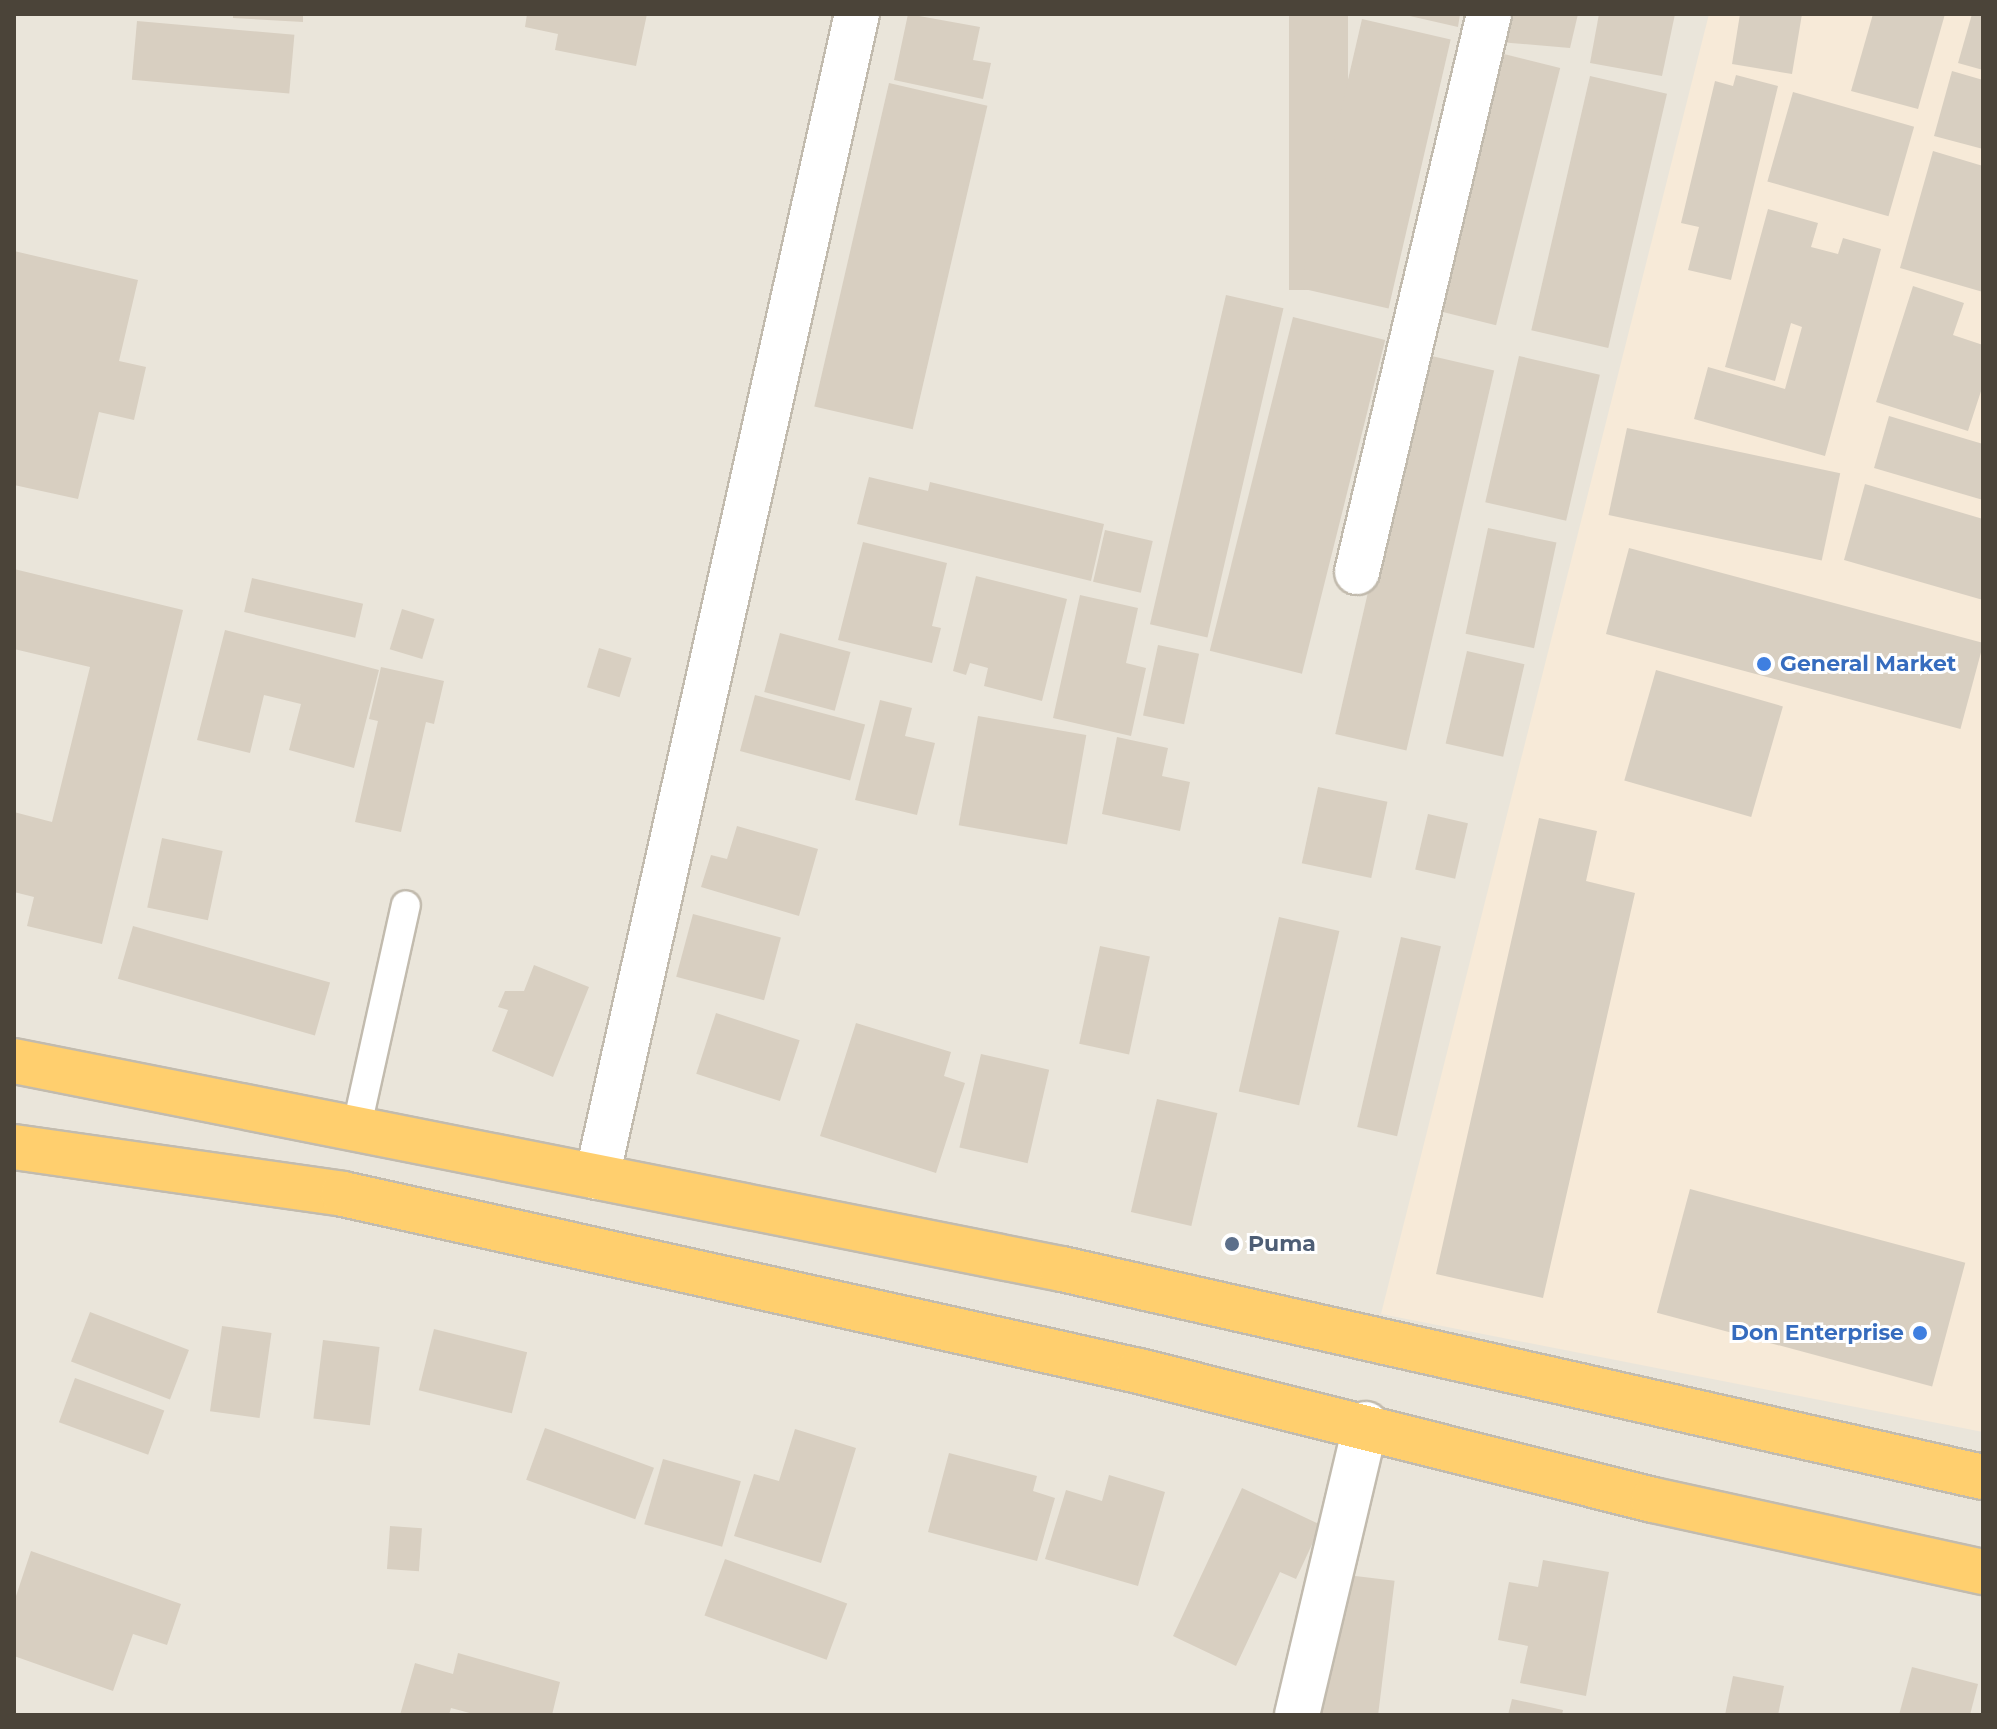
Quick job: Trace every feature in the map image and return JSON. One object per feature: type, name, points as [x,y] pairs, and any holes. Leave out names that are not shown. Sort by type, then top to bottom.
[{"type":"highway","points":[[14,1061],[1078,1272],[1983,1477]]},
{"type":"highway","points":[[14,1147],[343,1194],[1366,1424],[1653,1500],[1983,1572]]},
{"type":"street","points":[[597,1177],[857,14]]},
{"type":"street","points":[[1357,572],[1489,14]]},
{"type":"street","points":[[1297,1715],[1366,1424]]},
{"type":"lane","points":[[356,1130],[406,905]]},
{"type":"shaded area","points":[[14,14],[1983,14],[1983,1715],[14,1715]]},
{"type":"shaded area","name":"General Market","points":[[1709,14],[1983,14],[1983,1432],[1381,1314]]},
{"type":"building","points":[[233,14],[303,14],[303,22],[233,18]]},
{"type":"building","points":[[527,14],[647,14],[636,66],[555,50],[558,34],[525,27]]},
{"type":"building","points":[[908,14],[980,27],[973,60],[991,63],[983,99],[894,80]]},
{"type":"building","points":[[1289,14],[1348,14],[1348,290],[1289,290]]},
{"type":"building","points":[[1401,14],[1460,14],[1458,27]]},
{"type":"building","points":[[1506,14],[1578,14],[1570,48],[1499,42]]},
{"type":"building","points":[[1599,14],[1675,14],[1662,76],[1590,63]]},
{"type":"building","points":[[1740,14],[1802,14],[1792,74],[1732,64]]},
{"type":"building","points":[[1873,14],[1945,14],[1918,109],[1851,91]]},
{"type":"building","points":[[1972,14],[1983,14],[1983,70],[1958,63]]},
{"type":"building","points":[[1362,19],[1451,39],[1389,308],[1300,288]]},
{"type":"building","points":[[137,21],[294,35],[289,94],[132,80]]},
{"type":"building","points":[[1500,53],[1560,68],[1496,325],[1436,310]]},
{"type":"building","points":[[1952,71],[1983,80],[1983,149],[1934,136]]},
{"type":"building","points":[[1736,75],[1778,86],[1731,280],[1688,270],[1699,227],[1681,223],[1715,81],[1733,86]]},
{"type":"building","points":[[1590,76],[1667,94],[1608,348],[1531,330]]},
{"type":"building","points":[[889,83],[987,106],[913,429],[814,406]]},
{"type":"building","points":[[1793,92],[1914,127],[1888,216],[1767,181]]},
{"type":"building","points":[[1933,151],[1983,166],[1983,292],[1900,268]]},
{"type":"building","points":[[1768,209],[1818,223],[1811,247],[1838,254],[1843,238],[1881,249],[1825,456],[1694,419],[1708,367],[1785,389],[1802,327],[1791,323],[1775,381],[1725,367]]},
{"type":"building","points":[[14,251],[138,280],[119,361],[146,367],[134,420],[99,412],[78,499],[14,485]]},
{"type":"building","points":[[1913,286],[1964,303],[1953,335],[1983,345],[1983,385],[1968,431],[1876,402]]},
{"type":"building","points":[[1226,295],[1283,308],[1207,638],[1150,624]]},
{"type":"building","points":[[1293,317],[1385,340],[1302,674],[1210,651]]},
{"type":"building","points":[[1423,354],[1494,370],[1406,750],[1335,734]]},
{"type":"building","points":[[1519,356],[1600,375],[1566,521],[1485,502]]},
{"type":"building","points":[[1889,416],[1983,444],[1983,500],[1874,468]]},
{"type":"building","points":[[1627,428],[1840,473],[1822,560],[1608,515]]},
{"type":"building","points":[[869,477],[928,491],[930,482],[1104,524],[1091,581],[857,524]]},
{"type":"building","points":[[1865,484],[1983,519],[1983,600],[1844,560]]},
{"type":"building","points":[[1488,528],[1556,543],[1534,648],[1466,634]]},
{"type":"building","points":[[1105,530],[1153,541],[1141,593],[1093,582]]},
{"type":"building","points":[[863,542],[947,563],[932,626],[941,628],[932,663],[838,640]]},
{"type":"building","points":[[1629,548],[1983,643],[1960,729],[1606,634]]},
{"type":"building","points":[[14,569],[183,610],[102,944],[27,926],[34,897],[14,892],[14,812],[52,822],[90,667],[14,649]]},
{"type":"building","points":[[976,576],[1067,599],[1042,701],[984,686],[988,668],[970,663],[966,675],[953,671]]},
{"type":"building","points":[[252,578],[363,604],[355,638],[244,612]]},
{"type":"building","points":[[1080,595],[1138,608],[1126,663],[1146,668],[1131,736],[1053,718]]},
{"type":"building","points":[[402,609],[435,619],[422,659],[390,649]]},
{"type":"building","points":[[225,630],[379,670],[354,768],[289,750],[301,704],[264,695],[250,753],[197,740]]},
{"type":"building","points":[[780,633],[851,652],[835,711],[764,692]]},
{"type":"building","points":[[1158,645],[1199,654],[1184,724],[1143,715]]},
{"type":"building","points":[[599,648],[632,658],[620,697],[587,687]]},
{"type":"building","points":[[1467,651],[1524,664],[1503,757],[1446,744]]},
{"type":"building","points":[[381,667],[444,681],[434,724],[426,722],[401,832],[355,822],[378,721],[369,719]]},
{"type":"building","points":[[1656,670],[1783,706],[1751,817],[1624,781]]},
{"type":"building","points":[[755,695],[865,725],[850,781],[740,751]]},
{"type":"building","points":[[880,700],[912,708],[905,736],[935,743],[917,815],[855,800]]},
{"type":"building","points":[[978,716],[1086,735],[1067,844],[959,825]]},
{"type":"building","points":[[1117,737],[1168,748],[1162,776],[1190,782],[1180,831],[1102,814]]},
{"type":"building","points":[[1318,787],[1387,802],[1371,878],[1302,863]]},
{"type":"building","points":[[1428,814],[1468,823],[1455,879],[1415,870]]},
{"type":"building","points":[[1539,818],[1597,831],[1586,881],[1635,893],[1543,1298],[1436,1274]]},
{"type":"building","points":[[737,826],[818,849],[799,916],[701,887],[711,855],[727,859]]},
{"type":"building","points":[[162,838],[223,851],[208,920],[147,907]]},
{"type":"building","points":[[693,914],[781,938],[764,1000],[676,977]]},
{"type":"building","points":[[1279,917],[1339,931],[1299,1105],[1239,1091]]},
{"type":"building","points":[[133,926],[330,983],[315,1035],[118,979]]},
{"type":"building","points":[[1401,937],[1441,946],[1397,1136],[1357,1127]]},
{"type":"building","points":[[1100,946],[1150,957],[1129,1054],[1079,1044]]},
{"type":"building","points":[[534,965],[589,987],[553,1077],[492,1051],[508,1010],[498,1007],[505,991],[524,991]]},
{"type":"building","points":[[716,1013],[800,1040],[780,1101],[696,1074]]},
{"type":"building","points":[[856,1023],[951,1052],[944,1076],[965,1083],[936,1173],[820,1136]]},
{"type":"building","points":[[981,1054],[1049,1070],[1028,1163],[959,1148]]},
{"type":"building","points":[[1157,1099],[1217,1113],[1191,1226],[1131,1212]]},
{"type":"building","points":[[1690,1189],[1965,1263],[1932,1386],[1657,1313]]},
{"type":"building","points":[[90,1312],[189,1350],[170,1399],[71,1361]]},
{"type":"building","points":[[222,1326],[272,1333],[260,1418],[210,1411]]},
{"type":"building","points":[[434,1329],[527,1352],[512,1413],[419,1390]]},
{"type":"building","points":[[323,1340],[380,1347],[370,1425],[313,1418]]},
{"type":"building","points":[[75,1378],[164,1410],[148,1455],[59,1422]]},
{"type":"building","points":[[545,1428],[654,1468],[635,1519],[526,1480]]},
{"type":"building","points":[[795,1429],[856,1448],[821,1563],[734,1536],[754,1474],[779,1481]]},
{"type":"building","points":[[949,1453],[1037,1476],[1033,1491],[1055,1498],[1037,1561],[928,1532]]},
{"type":"building","points":[[663,1459],[741,1481],[722,1547],[644,1524]]},
{"type":"building","points":[[1109,1475],[1165,1492],[1138,1586],[1045,1559],[1066,1490],[1102,1501]]},
{"type":"building","points":[[1242,1488],[1321,1525],[1296,1579],[1280,1572],[1236,1666],[1173,1636]]},
{"type":"building","points":[[390,1526],[422,1528],[419,1571],[387,1569]]},
{"type":"building","points":[[31,1551],[181,1604],[167,1645],[133,1634],[113,1691],[14,1656],[14,1602]]},
{"type":"building","points":[[725,1559],[847,1603],[827,1660],[704,1615]]},
{"type":"building","points":[[1543,1560],[1609,1572],[1586,1696],[1520,1683],[1528,1646],[1498,1640],[1509,1582],[1538,1587]]},
{"type":"building","points":[[1339,1574],[1395,1581],[1378,1715],[1322,1715]]},
{"type":"building","points":[[458,1653],[560,1682],[552,1715],[477,1715],[451,1708],[449,1715],[400,1715],[415,1663],[453,1674]]},
{"type":"building","points":[[1912,1667],[1978,1684],[1970,1715],[1899,1715]]},
{"type":"building","points":[[1733,1676],[1784,1686],[1778,1715],[1725,1715]]},
{"type":"building","points":[[1512,1699],[1563,1710],[1562,1715],[1508,1715]]},
{"type":"place","name":"General Market","points":[[1764,664]]},
{"type":"place","name":"Puma","points":[[1232,1244]]},
{"type":"place","name":"Don Enterprise","points":[[1920,1333]]}]
